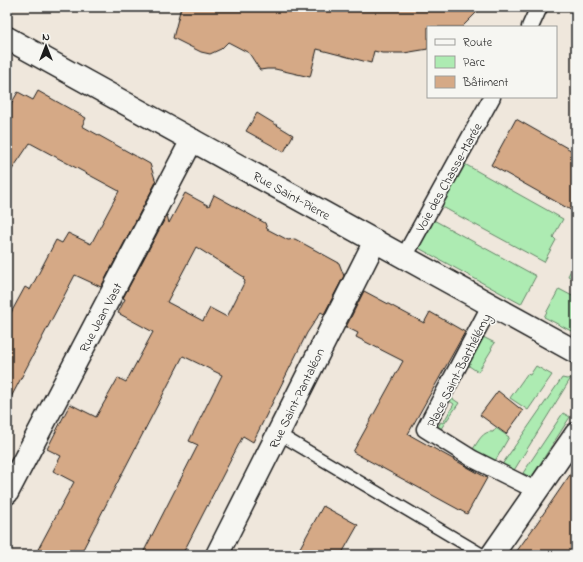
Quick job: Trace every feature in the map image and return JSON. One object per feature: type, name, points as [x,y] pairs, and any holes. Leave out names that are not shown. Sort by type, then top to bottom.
[{"type":"street","points":[[530,26],[539,7]]},
{"type":"street","name":"Rue Saint-Pierre","points":[[7,38],[576,352]]},
{"type":"street","name":"Voie des Chasse-Marée","points":[[404,257],[491,98]]},
{"type":"street","name":"Rue Jean Vast","points":[[7,493],[192,140]]},
{"type":"street","name":"Rue Saint-Pantaléon","points":[[217,555],[375,241]]},
{"type":"street","name":"Place Saint-Barthélémy","points":[[491,304],[425,429],[473,459],[536,491]]},
{"type":"street","points":[[492,555],[576,434]]},
{"type":"lane","points":[[278,434],[483,555]]},
{"type":"green space","points":[[461,162],[563,219],[553,237],[556,240],[544,262],[437,204]]},
{"type":"green space","points":[[430,218],[536,276],[521,304],[415,246]]},
{"type":"green space","points":[[576,260],[576,281],[568,276]]},
{"type":"green space","points":[[559,289],[576,298],[576,326],[573,332],[544,317]]},
{"type":"green space","points":[[481,336],[495,343],[478,372],[466,364]]},
{"type":"green space","points":[[536,366],[552,375],[528,410],[510,398],[527,374],[530,375]]},
{"type":"green space","points":[[562,378],[571,378],[513,472],[501,466]]},
{"type":"green space","points":[[447,395],[459,403],[440,430],[437,428],[441,422],[443,423],[454,404],[445,398]]},
{"type":"green space","points":[[563,413],[570,417],[531,478],[523,473]]},
{"type":"green space","points":[[496,428],[509,437],[494,463],[472,452],[479,440],[486,433],[493,432]]},
{"type":"building","points":[[181,7],[482,7],[463,26],[427,26],[427,49],[404,53],[382,53],[374,51],[371,63],[317,49],[310,77],[275,69],[260,70],[249,53],[228,42],[221,49],[210,54],[201,52],[173,38]]},
{"type":"building","points":[[38,91],[86,118],[82,126],[150,164],[156,182],[101,287],[75,275],[7,405],[7,320],[25,287],[30,290],[56,240],[62,243],[68,233],[91,244],[119,191],[30,143],[7,177],[7,111],[18,92],[33,100]]},
{"type":"building","points":[[257,113],[293,135],[284,152],[246,131]]},
{"type":"building","points":[[516,119],[576,153],[576,213],[491,165]]},
{"type":"building","points":[[185,193],[209,206],[214,195],[265,223],[267,229],[288,240],[295,239],[339,263],[344,276],[324,314],[321,312],[307,333],[253,442],[243,436],[182,555],[142,555],[198,445],[189,441],[222,375],[183,356],[80,555],[35,555],[74,482],[53,471],[61,456],[47,449],[70,404],[96,417],[118,378],[126,382],[153,332],[118,313],[125,299],[123,298],[167,215],[169,223]],"holes":[[[196,247],[244,277],[243,279],[245,281],[227,317],[210,308],[203,321],[167,302]]]},
{"type":"building","points":[[364,291],[424,323],[430,312],[465,332],[408,434],[487,478],[467,514],[353,452],[403,361],[356,337],[358,333],[346,327]]},
{"type":"building","points":[[498,391],[523,411],[506,434],[480,415]]},
{"type":"building","points":[[576,466],[576,555],[514,555],[537,523]]},
{"type":"building","points":[[323,506],[358,525],[341,555],[296,555]]}]
